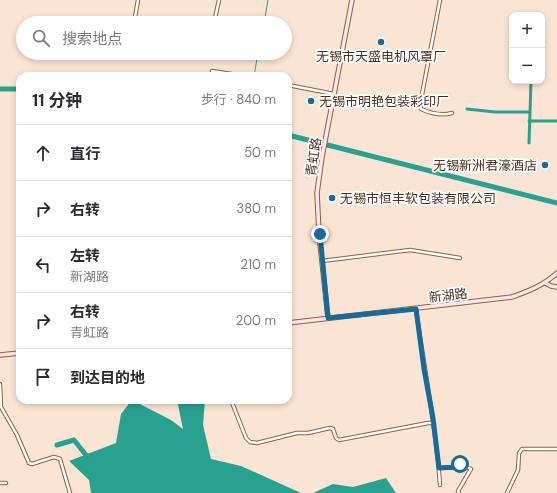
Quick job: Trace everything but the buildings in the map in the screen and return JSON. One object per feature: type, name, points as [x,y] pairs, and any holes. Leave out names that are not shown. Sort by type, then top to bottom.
[{"type":"street","points":[[135,16],[138,0]]},
{"type":"street","points":[[216,16],[219,0]]},
{"type":"street","name":"青虹路","points":[[328,318],[317,192],[352,0]]},
{"type":"street","points":[[440,0],[420,105],[421,109],[436,114],[446,115],[452,113]]},
{"type":"street","points":[[212,71],[218,72]]},
{"type":"street","points":[[292,86],[334,94]]},
{"type":"street","points":[[322,261],[410,250],[460,258]]},
{"type":"street","name":"新湖路","points":[[292,322],[416,309],[512,296],[526,292],[545,283],[557,273]]},
{"type":"street","points":[[545,283],[557,287]]},
{"type":"street","points":[[416,309],[433,423],[440,485]]},
{"type":"street","points":[[0,355],[16,353]]},
{"type":"street","points":[[0,384],[1,407],[17,435],[29,463],[32,464],[54,457],[60,459],[70,493]]},
{"type":"street","points":[[233,404],[246,438],[250,442],[257,443],[297,433],[308,433],[330,428],[333,429],[336,438],[339,440],[433,423]]},
{"type":"street","points":[[507,493],[518,470],[519,453],[522,449],[557,449]]},
{"type":"street","points":[[439,468],[457,467],[460,464],[471,469],[458,491],[459,493]]},
{"type":"street","points":[[0,483],[6,483]]},
{"type":"water","points":[[129,404],[140,404],[171,420],[183,429],[178,404],[205,404],[203,425],[211,459],[241,466],[301,493],[91,493],[89,480],[69,461],[116,443],[121,414]]},
{"type":"water","points":[[386,478],[396,493],[313,493],[333,484],[353,487]]},
{"type":"waterway","points":[[265,16],[268,0]]},
{"type":"waterway","points":[[255,72],[257,60]]},
{"type":"waterway","points":[[529,143],[531,84]]},
{"type":"waterway","points":[[0,89],[16,89]]},
{"type":"waterway","points":[[467,109],[495,112],[530,112]]},
{"type":"waterway","points":[[529,121],[557,121]]},
{"type":"waterway","points":[[292,136],[557,203]]},
{"type":"waterway","points":[[57,445],[74,440],[90,460]]},
{"type":"place","name":"无锡市天盛电机风罩厂","points":[[381,42]]},
{"type":"place","name":"无锡市明艳包装彩印厂","points":[[311,101]]},
{"type":"place","name":"无锡新洲君濠酒店","points":[[545,165]]},
{"type":"place","name":"无锡市恒丰软包装有限公司","points":[[332,198]]},
{"type":"route","points":[[320,234],[328,318],[416,309],[424,369],[433,418],[439,468],[457,467],[460,464]]}]
